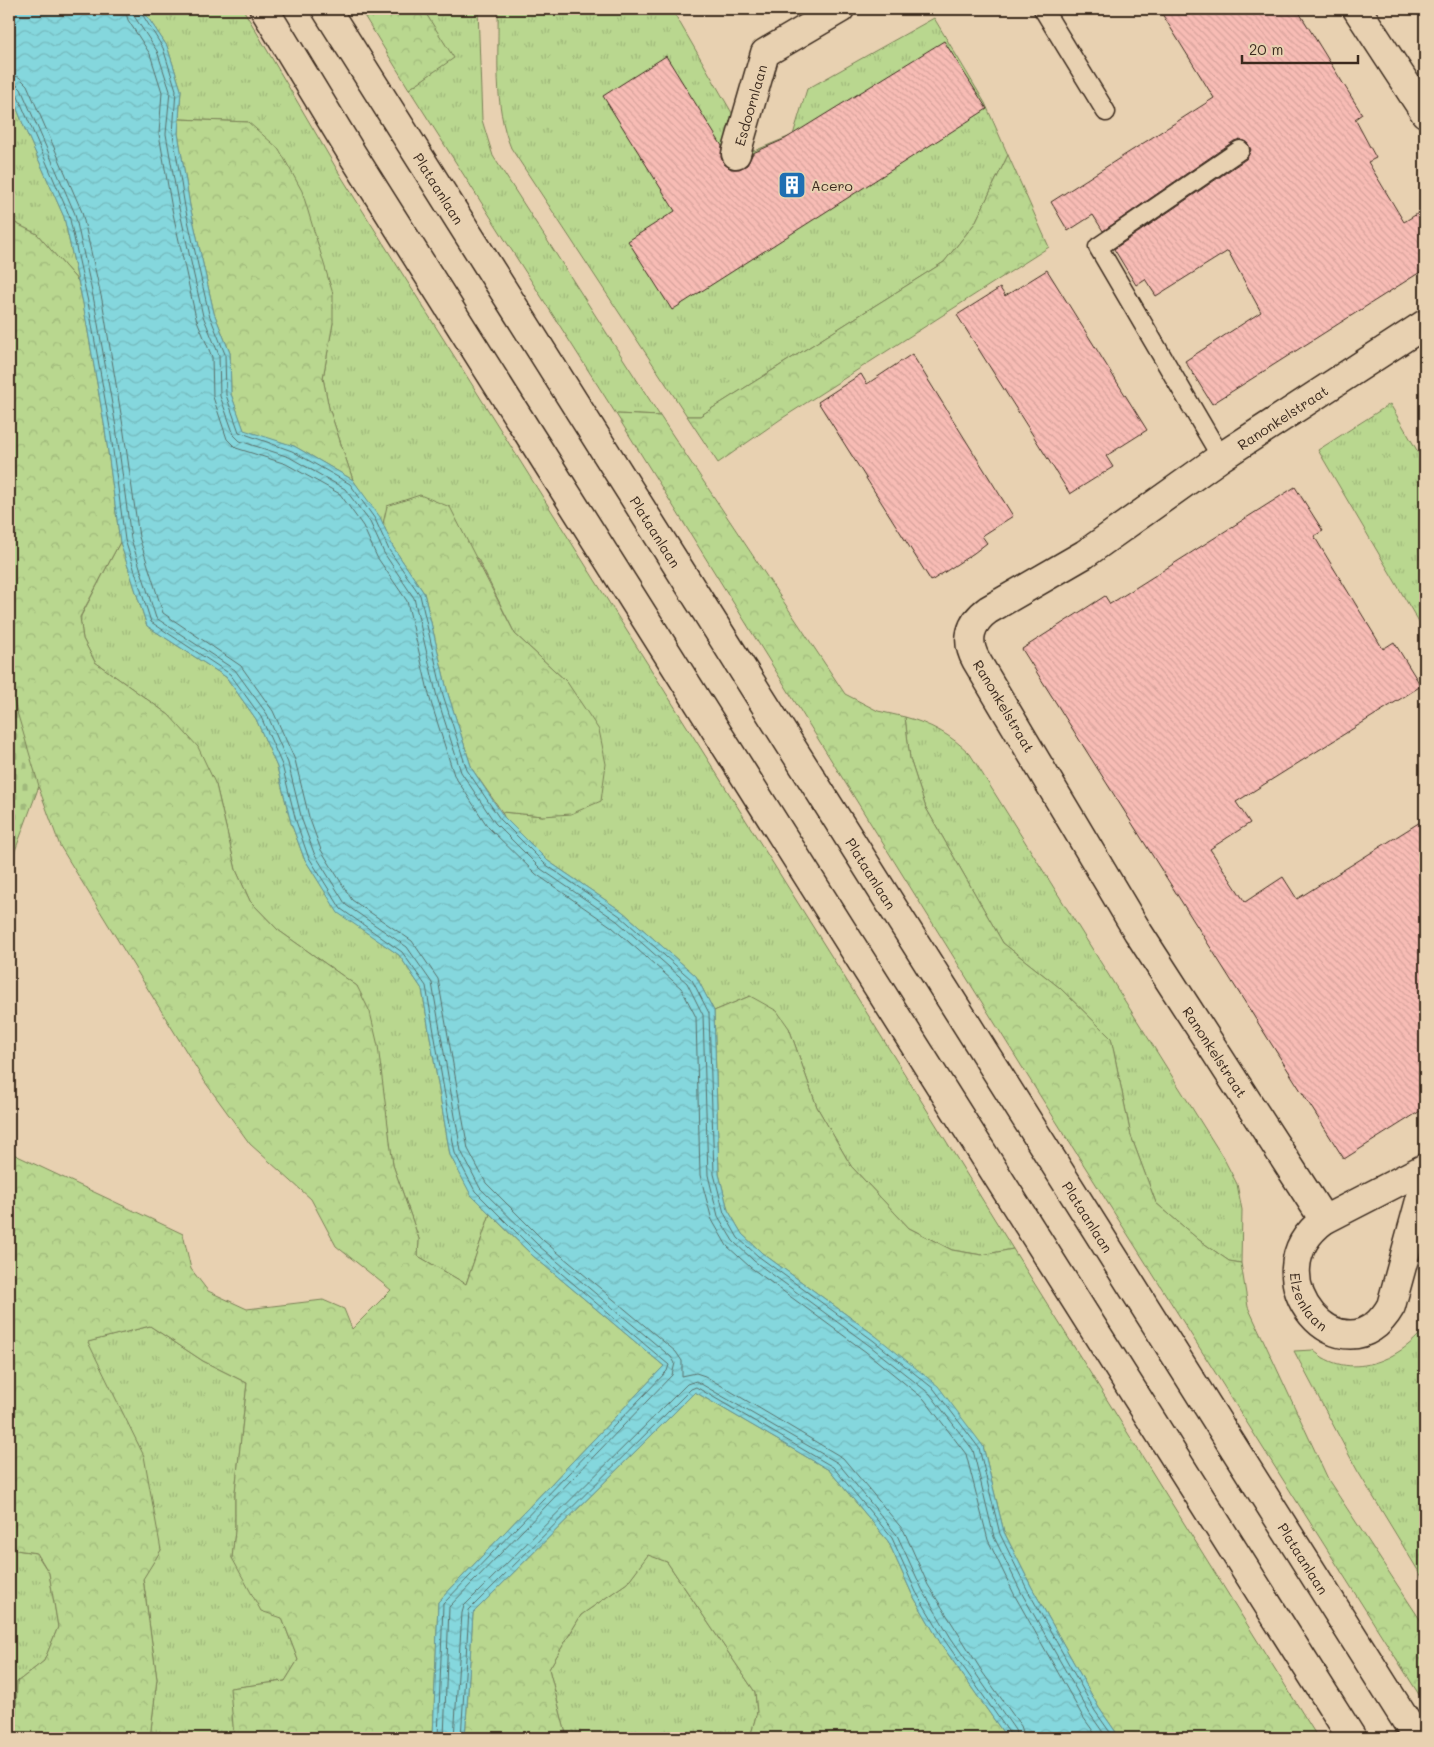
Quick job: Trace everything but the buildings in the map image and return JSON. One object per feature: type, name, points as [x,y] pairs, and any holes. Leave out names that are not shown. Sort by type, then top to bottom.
[{"type":"main road","points":[[264,9],[357,162],[1352,1738]]},
{"type":"main road","name":"Plataanlaan","points":[[326,9],[1417,1738]]},
{"type":"main road","name":"Esdoornlaan","points":[[736,154],[765,53],[840,9]]},
{"type":"main road","points":[[1357,9],[1425,113]]},
{"type":"main road","name":"Ranonkelstraat","points":[[1324,1220],[1138,932],[973,656],[969,640],[970,630],[980,615],[1085,554],[1221,457],[1425,324]]},
{"type":"main road","name":"Elzenlaan","points":[[1425,1168],[1324,1220],[1311,1230],[1303,1243],[1296,1272],[1298,1289],[1309,1312],[1326,1329],[1350,1335],[1363,1332],[1375,1326],[1384,1318],[1391,1306],[1425,1182]]},
{"type":"lane","points":[[1043,9],[1106,112]]},
{"type":"lane","points":[[1221,457],[1098,247],[1240,150]]},
{"type":"green space","points":[[142,9],[243,9],[339,173],[852,989],[1013,1249],[982,1255],[952,1250],[909,1228],[851,1166],[817,1107],[789,1028],[750,996],[714,1011],[696,976],[623,912],[548,861],[504,817],[502,812],[543,816],[567,682],[515,634],[478,559],[388,506],[383,524],[353,480],[329,408],[323,378],[333,323],[248,122],[179,119],[181,90],[167,46]]},
{"type":"green space","points":[[360,9],[423,9],[454,58],[409,89]]},
{"type":"green space","points":[[423,9],[478,9],[482,120],[493,156],[660,416],[616,414],[409,89],[453,58]]},
{"type":"green space","points":[[498,9],[676,9],[673,11],[754,151],[793,135],[807,89],[934,18],[985,103],[1008,155],[975,223],[944,262],[700,416],[687,416],[511,148],[505,132],[499,97]]},
{"type":"green space","points":[[9,88],[64,217],[78,281],[37,234],[9,220]]},
{"type":"green space","points":[[179,119],[248,122],[279,149],[302,191],[333,294],[333,323],[323,378],[329,408],[353,480],[294,446],[244,431],[231,394],[230,353],[214,313],[190,206],[178,133]]},
{"type":"green space","points":[[1008,155],[1049,247],[781,419],[718,463],[687,416],[700,416],[944,262],[975,223]]},
{"type":"green space","points":[[9,220],[37,234],[78,281],[83,303],[105,429],[120,542],[80,617],[83,639],[95,662],[169,715],[198,747],[216,785],[236,870],[250,901],[278,930],[357,986],[370,1012],[378,1046],[393,1165],[419,1239],[418,1256],[466,1284],[490,1214],[532,1255],[664,1366],[438,1602],[433,1738],[234,1738],[230,1688],[285,1681],[298,1660],[282,1618],[261,1611],[232,1558],[235,1531],[235,1492],[247,1383],[203,1361],[150,1326],[88,1342],[144,1456],[161,1550],[143,1579],[157,1679],[150,1738],[15,1738],[17,1682],[44,1661],[58,1627],[49,1573],[37,1553],[9,1549],[9,1152],[183,1234],[191,1269],[208,1291],[247,1309],[323,1300],[344,1309],[352,1329],[391,1290],[336,1246],[311,1199],[250,1144],[205,1082],[60,846],[33,772],[9,685]]},
{"type":"green space","points":[[1390,404],[1425,464],[1424,631],[1318,450]]},
{"type":"green space","points":[[616,414],[660,416],[845,694],[878,711],[905,717],[910,759],[926,808],[1003,943],[1060,988],[1111,1038],[1131,1136],[1156,1203],[1199,1240],[1229,1261],[1241,1263],[1248,1307],[1329,1481],[1425,1627],[1425,1704],[1037,1091]]},
{"type":"green space","points":[[420,495],[450,507],[515,634],[567,682],[599,730],[606,764],[601,801],[571,814],[543,816],[502,812],[472,769],[448,694],[424,593],[393,547],[383,524],[387,506]]},
{"type":"green space","points":[[120,542],[147,626],[226,677],[256,719],[277,767],[291,823],[304,858],[338,912],[399,955],[422,989],[450,1155],[471,1194],[490,1214],[466,1284],[418,1256],[419,1239],[393,1165],[386,1114],[357,986],[278,930],[250,901],[236,870],[216,785],[169,715],[95,662],[83,639],[80,618]]},
{"type":"green space","points":[[9,685],[39,786],[9,867]]},
{"type":"green space","points":[[905,717],[940,731],[970,754],[1224,1159],[1237,1184],[1242,1210],[1241,1263],[1229,1261],[1199,1240],[1156,1203],[1131,1136],[1111,1038],[1060,988],[1003,943],[926,808],[910,759]]},
{"type":"green space","points":[[750,996],[777,1011],[789,1028],[817,1107],[851,1166],[909,1228],[952,1250],[982,1255],[1013,1249],[1318,1738],[1120,1738],[1099,1708],[1031,1586],[1004,1532],[983,1446],[877,1337],[762,1253],[742,1234],[728,1210],[719,1174],[714,1011]]},
{"type":"green space","points":[[150,1326],[203,1361],[247,1383],[235,1492],[235,1531],[232,1558],[282,1618],[298,1660],[285,1681],[231,1688],[234,1738],[150,1738],[157,1679],[143,1578],[161,1550],[87,1342]]},
{"type":"green space","points":[[1425,1328],[1425,1582],[1357,1470],[1294,1351],[1313,1350],[1327,1360],[1342,1365],[1357,1366],[1387,1358],[1414,1340]]},
{"type":"green space","points":[[695,1392],[829,1470],[888,1541],[912,1594],[941,1644],[1007,1738],[750,1738],[757,1712],[755,1692],[667,1562],[648,1555],[627,1583],[581,1615],[549,1669],[567,1738],[465,1738],[473,1613]]},
{"type":"green space","points":[[9,1549],[36,1553],[49,1573],[58,1627],[44,1661],[17,1682],[15,1738],[9,1738]]},
{"type":"green space","points":[[648,1554],[667,1562],[755,1692],[757,1712],[750,1738],[567,1738],[549,1669],[581,1615],[627,1583]]},
{"type":"water","points":[[9,9],[142,9],[167,46],[181,90],[178,133],[190,206],[214,313],[230,353],[231,394],[244,430],[294,446],[353,480],[380,517],[393,547],[424,593],[448,694],[472,769],[504,817],[548,861],[623,912],[696,976],[714,1011],[719,1174],[728,1210],[742,1234],[762,1253],[877,1337],[938,1386],[983,1446],[1004,1532],[1031,1586],[1099,1708],[1120,1738],[1007,1738],[941,1644],[912,1594],[888,1541],[829,1470],[695,1392],[473,1613],[465,1738],[433,1738],[438,1602],[664,1366],[532,1255],[471,1195],[450,1155],[422,989],[399,955],[338,913],[304,858],[291,823],[277,767],[256,719],[226,677],[147,626],[120,542],[105,429],[83,303],[64,217],[9,88]]},
{"type":"place","name":"Acero","points":[[792,185]]}]
